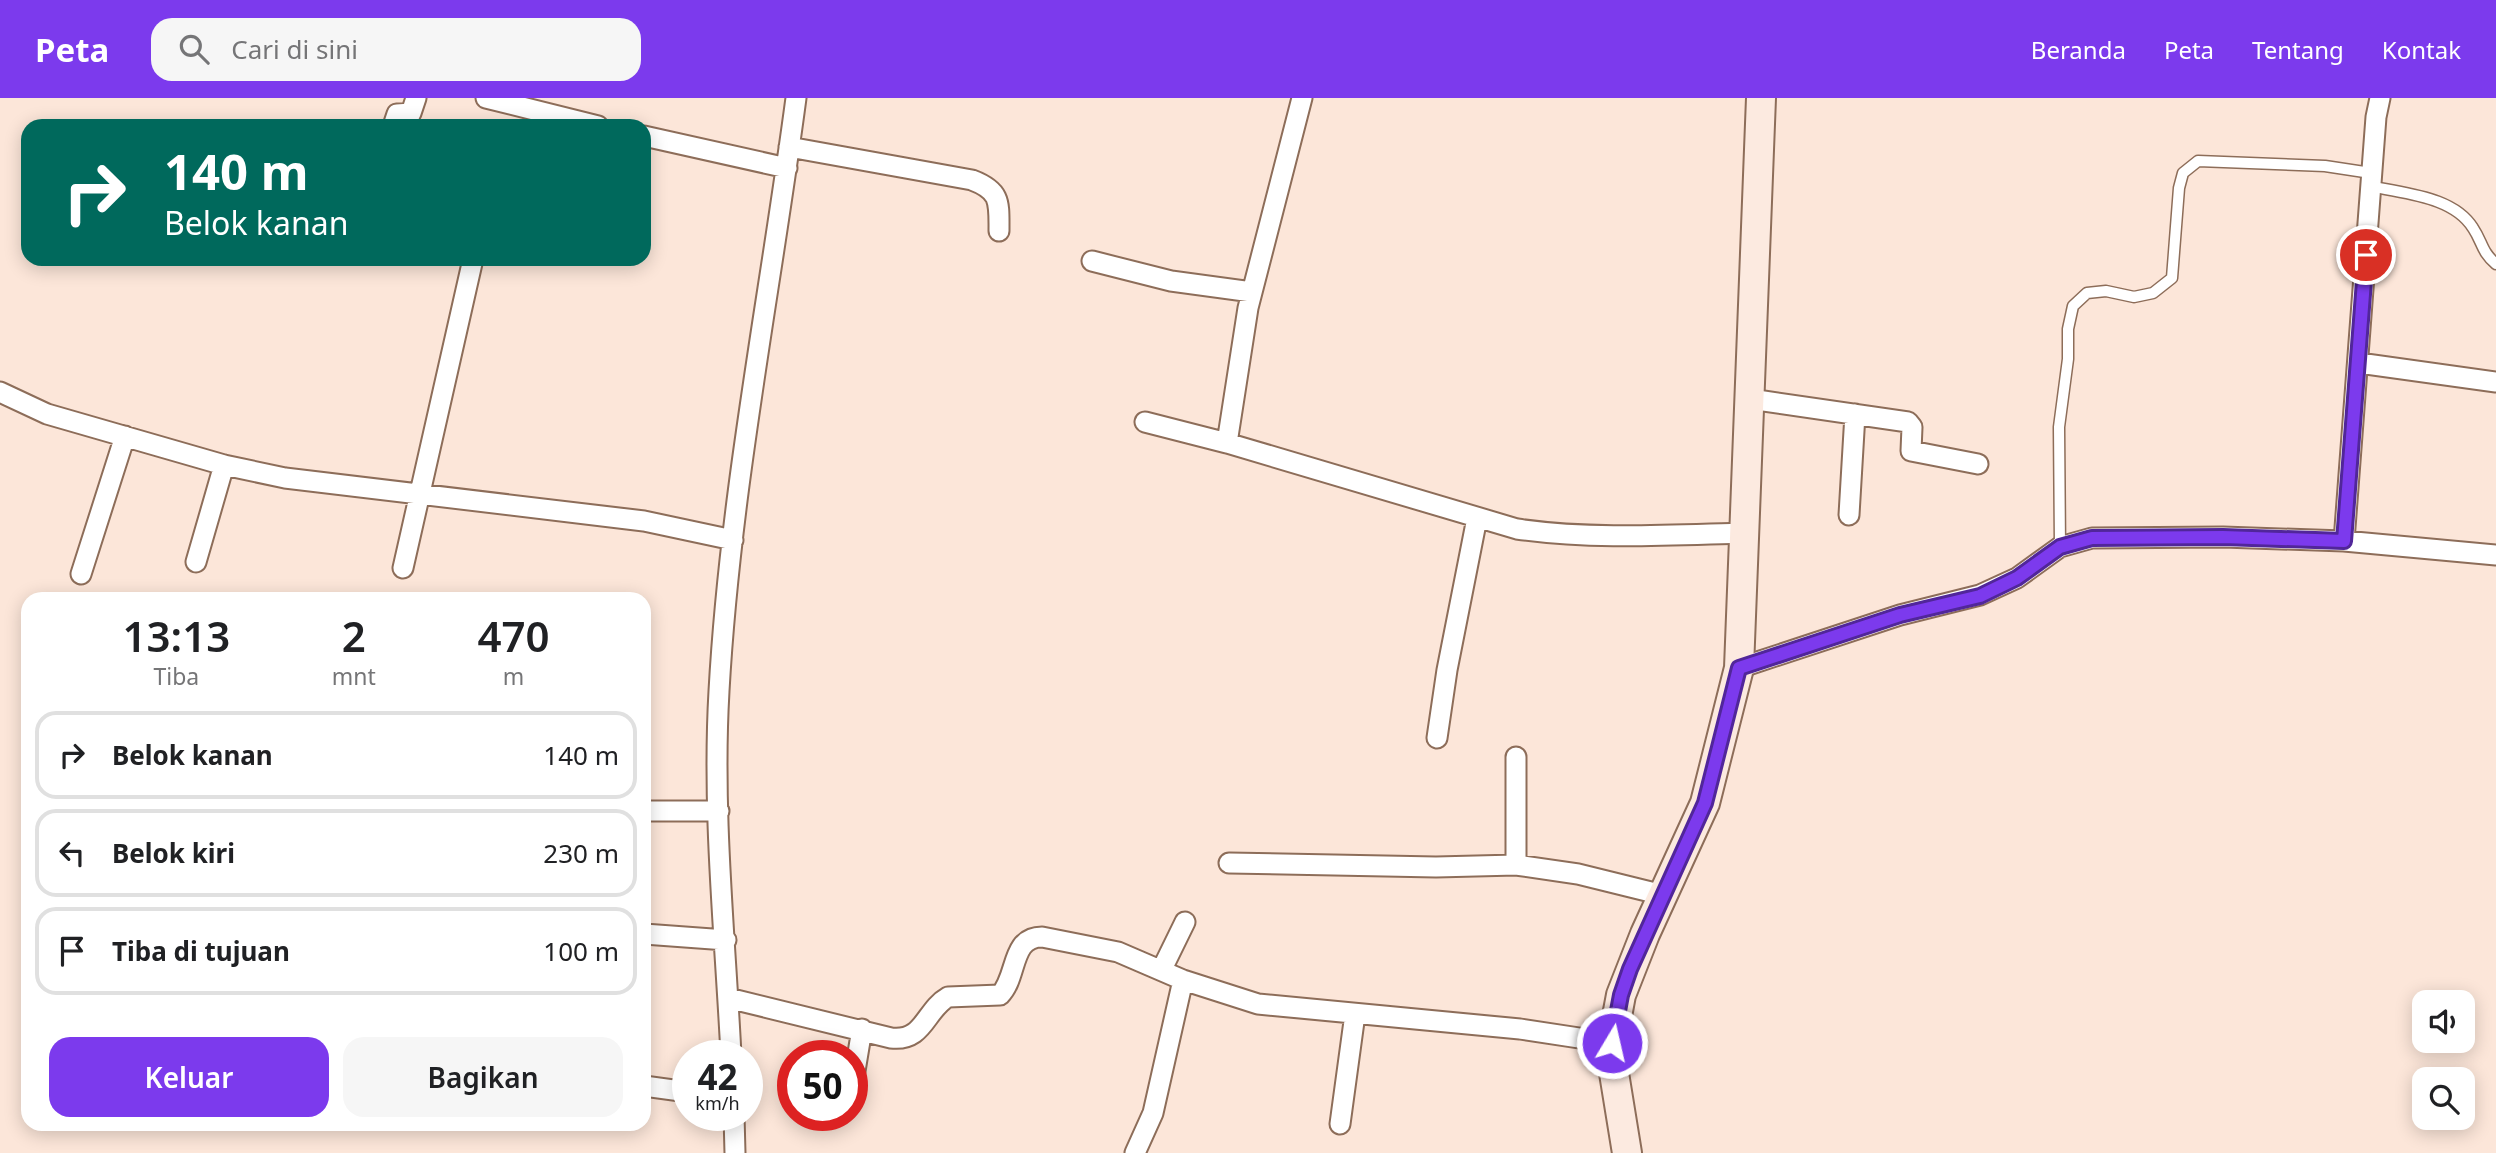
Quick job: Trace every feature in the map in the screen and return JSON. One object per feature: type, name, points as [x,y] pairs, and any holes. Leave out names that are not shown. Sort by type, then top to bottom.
[{"type":"main road","points":[[1627,1153],[1615,1085],[1612,1043],[1625,982],[1705,803],[1739,668],[1761,98]]},
{"type":"street","points":[[395,119],[397,114],[411,113],[416,98]]},
{"type":"street","points":[[486,98],[514,117],[533,119]]},
{"type":"street","points":[[730,1040],[716,778],[719,690],[733,540],[796,98]]},
{"type":"street","points":[[1227,443],[1252,292],[1301,98]]},
{"type":"street","points":[[2344,541],[2371,180],[2380,98]]},
{"type":"street","points":[[651,138],[787,168]]},
{"type":"street","points":[[789,148],[972,180],[988,187],[997,196],[999,230]]},
{"type":"street","points":[[1092,261],[1171,281],[1252,292]]},
{"type":"street","points":[[403,568],[422,496],[471,266]]},
{"type":"street","points":[[2359,363],[2496,382]]},
{"type":"street","points":[[0,392],[47,414],[224,465],[285,478],[644,521],[733,540]]},
{"type":"street","points":[[1750,399],[1908,422],[1912,427],[1910,451],[1918,455],[1978,464]]},
{"type":"street","points":[[1849,515],[1855,414]]},
{"type":"street","points":[[1145,422],[1227,443],[1477,518],[1553,535],[1746,533]]},
{"type":"street","points":[[81,574],[125,436]]},
{"type":"street","points":[[196,562],[224,465]]},
{"type":"street","points":[[1437,738],[1447,670],[1477,518]]},
{"type":"street","points":[[1739,668],[1900,615],[1980,596],[2017,578],[2060,547],[2092,538],[2223,537],[2344,541],[2496,555]]},
{"type":"street","points":[[1516,757],[1516,865]]},
{"type":"street","points":[[651,811],[719,811]]},
{"type":"street","points":[[1229,863],[1436,867],[1516,865],[1578,874],[1663,895]]},
{"type":"street","points":[[1162,970],[1185,922]]},
{"type":"street","points":[[651,935],[726,940]]},
{"type":"street","points":[[728,998],[891,1038],[909,1037],[921,1029],[948,997],[1000,995],[1007,987],[1019,950],[1032,937],[1070,941],[1118,952],[1183,980],[1258,1004],[1520,1029],[1612,1043]]},
{"type":"street","points":[[1135,1153],[1153,1113],[1183,980]]},
{"type":"street","points":[[1340,1124],[1355,1014]]},
{"type":"street","points":[[861,1040],[863,1029]]},
{"type":"street","points":[[651,1087],[672,1090]]},
{"type":"street","points":[[734,1131],[735,1153]]},
{"type":"lane","points":[[2060,547],[2059,427],[2068,359],[2068,329],[2073,306],[2087,293],[2106,291],[2134,297],[2153,293],[2172,278],[2176,202],[2183,173],[2198,161],[2224,159],[2325,166],[2445,203],[2473,227],[2482,251],[2496,264]]},
{"type":"route","points":[[1612,1043],[1621,995],[1630,969],[1705,803],[1724,737],[1739,668],[1900,615],[1980,596],[2017,578],[2060,547],[2092,538],[2223,537],[2344,541],[2366,255]]}]
